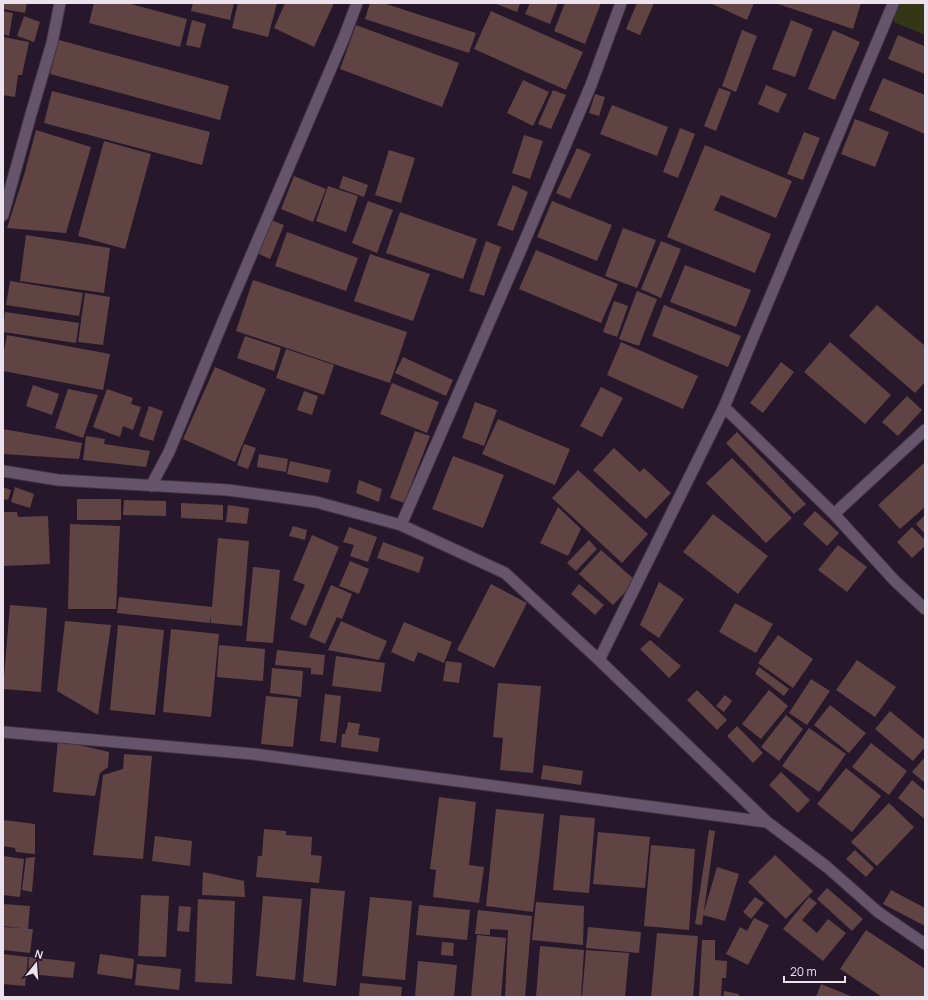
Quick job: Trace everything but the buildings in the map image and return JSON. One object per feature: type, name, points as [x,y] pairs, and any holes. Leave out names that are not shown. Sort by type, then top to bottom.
[{"type":"street","points":[[3,215],[52,44],[60,3]]},
{"type":"street","points":[[151,486],[169,452],[340,48],[357,3]]},
{"type":"street","points":[[401,525],[591,85],[621,3]]},
{"type":"street","points":[[599,660],[724,407],[893,4]]},
{"type":"street","points":[[724,407],[834,514],[894,580],[925,609]]},
{"type":"street","points":[[834,514],[925,430]]},
{"type":"street","points":[[3,471],[58,480],[228,490],[316,502],[401,525],[505,573],[599,660],[767,822],[827,867],[878,912],[925,944]]},
{"type":"street","points":[[3,732],[253,754],[767,822]]},
{"type":"green space","points":[[895,3],[925,3],[925,35],[894,22]]}]
